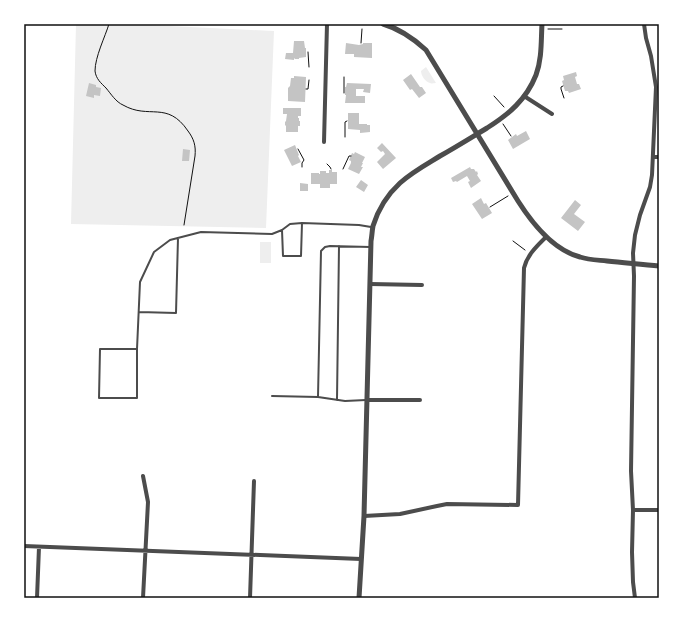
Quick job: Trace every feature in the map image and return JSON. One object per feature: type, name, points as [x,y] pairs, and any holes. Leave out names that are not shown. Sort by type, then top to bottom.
[{"type":"street","points":[[324,142],[326,24]]},
{"type":"street","points":[[383,24],[401,31],[426,50],[521,206],[534,224],[546,236],[567,252],[580,258],[659,266]]},
{"type":"street","points":[[635,598],[632,552],[633,510],[631,463],[633,253],[635,234],[650,187],[656,87],[644,24]]},
{"type":"street","points":[[359,598],[364,516],[371,246],[373,227],[380,209],[401,182],[426,164],[500,120],[516,106],[524,96],[536,75],[540,61],[542,26]]},
{"type":"street","points":[[524,96],[552,114]]},
{"type":"street","points":[[653,157],[659,157]]},
{"type":"street","points":[[364,516],[400,514],[447,504],[518,505],[524,268],[530,254],[546,236]]},
{"type":"street","points":[[370,284],[422,284]]},
{"type":"street","points":[[367,400],[420,400]]},
{"type":"street","points":[[143,476],[148,502],[143,598]]},
{"type":"street","points":[[250,598],[254,481]]},
{"type":"street","points":[[633,510],[659,510]]},
{"type":"street","points":[[24,546],[361,559]]},
{"type":"street","points":[[37,598],[39,547]]},
{"type":"lane","points":[[137,349],[100,349],[99,398],[137,398],[137,349],[140,282],[154,252],[170,240],[201,232],[272,234],[282,230],[290,224],[302,223],[359,225],[373,227]]},
{"type":"lane","points":[[282,230],[283,256],[302,256],[302,223]]},
{"type":"lane","points":[[139,312],[176,313],[178,238]]},
{"type":"lane","points":[[337,400],[339,246]]},
{"type":"lane","points":[[318,397],[321,250],[325,247],[371,246]]},
{"type":"lane","points":[[272,396],[318,397],[345,401],[367,400]]},
{"type":"path","points":[[109,24],[95,68],[98,80],[122,105],[142,112],[155,111],[172,115],[180,120],[193,139],[196,149],[184,225]]},
{"type":"path","points":[[542,26],[562,29]]},
{"type":"path","points":[[361,43],[362,29]]},
{"type":"path","points":[[308,52],[308,67]]},
{"type":"path","points":[[344,77],[344,93]]},
{"type":"path","points":[[306,89],[308,88],[309,80]]},
{"type":"path","points":[[563,86],[561,89],[564,98]]},
{"type":"path","points":[[494,96],[505,108]]},
{"type":"path","points":[[500,120],[512,136]]},
{"type":"path","points":[[345,137],[345,122],[347,121]]},
{"type":"path","points":[[298,149],[304,160],[302,163],[302,168]]},
{"type":"path","points":[[343,170],[349,156],[351,156]]},
{"type":"path","points":[[327,164],[331,170]]},
{"type":"path","points":[[490,207],[508,196]]},
{"type":"path","points":[[513,241],[530,254]]},
{"type":"shaded area","points":[[76,24],[129,24],[274,31],[266,228],[71,224]]},
{"type":"shaded area","points":[[426,67],[436,83],[430,83],[424,78],[421,71]]},
{"type":"shaded area","points":[[260,242],[271,242],[271,263],[260,263]]},
{"type":"building","points":[[294,41],[304,41],[306,57],[299,59],[294,58],[294,60],[285,59],[286,53],[293,53]]},
{"type":"building","points":[[346,43],[359,45],[363,43],[372,43],[372,58],[354,57],[354,54],[345,54]]},
{"type":"building","points":[[576,72],[577,76],[575,77],[577,84],[579,84],[581,89],[569,93],[568,91],[565,91],[562,81],[564,80],[563,76]]},
{"type":"building","points":[[411,74],[426,93],[419,98],[412,89],[410,90],[403,80]]},
{"type":"building","points":[[294,76],[306,77],[305,102],[288,101],[288,88],[290,86],[291,78],[294,78]]},
{"type":"building","points":[[89,83],[101,88],[100,96],[94,95],[94,98],[86,96]]},
{"type":"building","points":[[347,83],[371,84],[370,93],[363,92],[364,89],[356,89],[356,96],[365,96],[365,103],[345,103],[345,87]]},
{"type":"building","points":[[283,108],[301,108],[301,116],[298,116],[300,126],[298,126],[298,132],[286,132],[285,122],[287,114],[283,114]]},
{"type":"building","points":[[348,113],[359,113],[359,124],[370,125],[370,132],[360,133],[360,130],[348,129]]},
{"type":"building","points":[[526,131],[530,139],[513,149],[508,140],[516,134],[517,136]]},
{"type":"building","points":[[382,143],[396,158],[383,169],[377,162],[385,154],[377,148]]},
{"type":"building","points":[[295,145],[301,162],[292,166],[284,150]]},
{"type":"building","points":[[183,149],[190,150],[189,161],[182,161]]},
{"type":"building","points":[[355,152],[365,157],[361,167],[363,167],[359,174],[348,169],[351,163],[349,160],[352,153],[354,154]]},
{"type":"building","points":[[470,167],[476,172],[477,171],[477,175],[481,181],[471,188],[468,182],[470,181],[467,176],[457,182],[453,182],[451,178]]},
{"type":"building","points":[[329,170],[332,170],[332,172],[337,172],[337,184],[330,184],[330,188],[320,188],[320,184],[311,184],[311,173],[320,174],[320,171],[326,171],[326,173],[329,173]]},
{"type":"building","points":[[361,180],[368,185],[364,192],[356,187]]},
{"type":"building","points":[[300,183],[308,184],[308,191],[300,191]]},
{"type":"building","points":[[481,198],[492,213],[482,219],[472,204]]},
{"type":"building","points":[[575,200],[581,205],[574,214],[585,222],[578,231],[561,218]]}]
